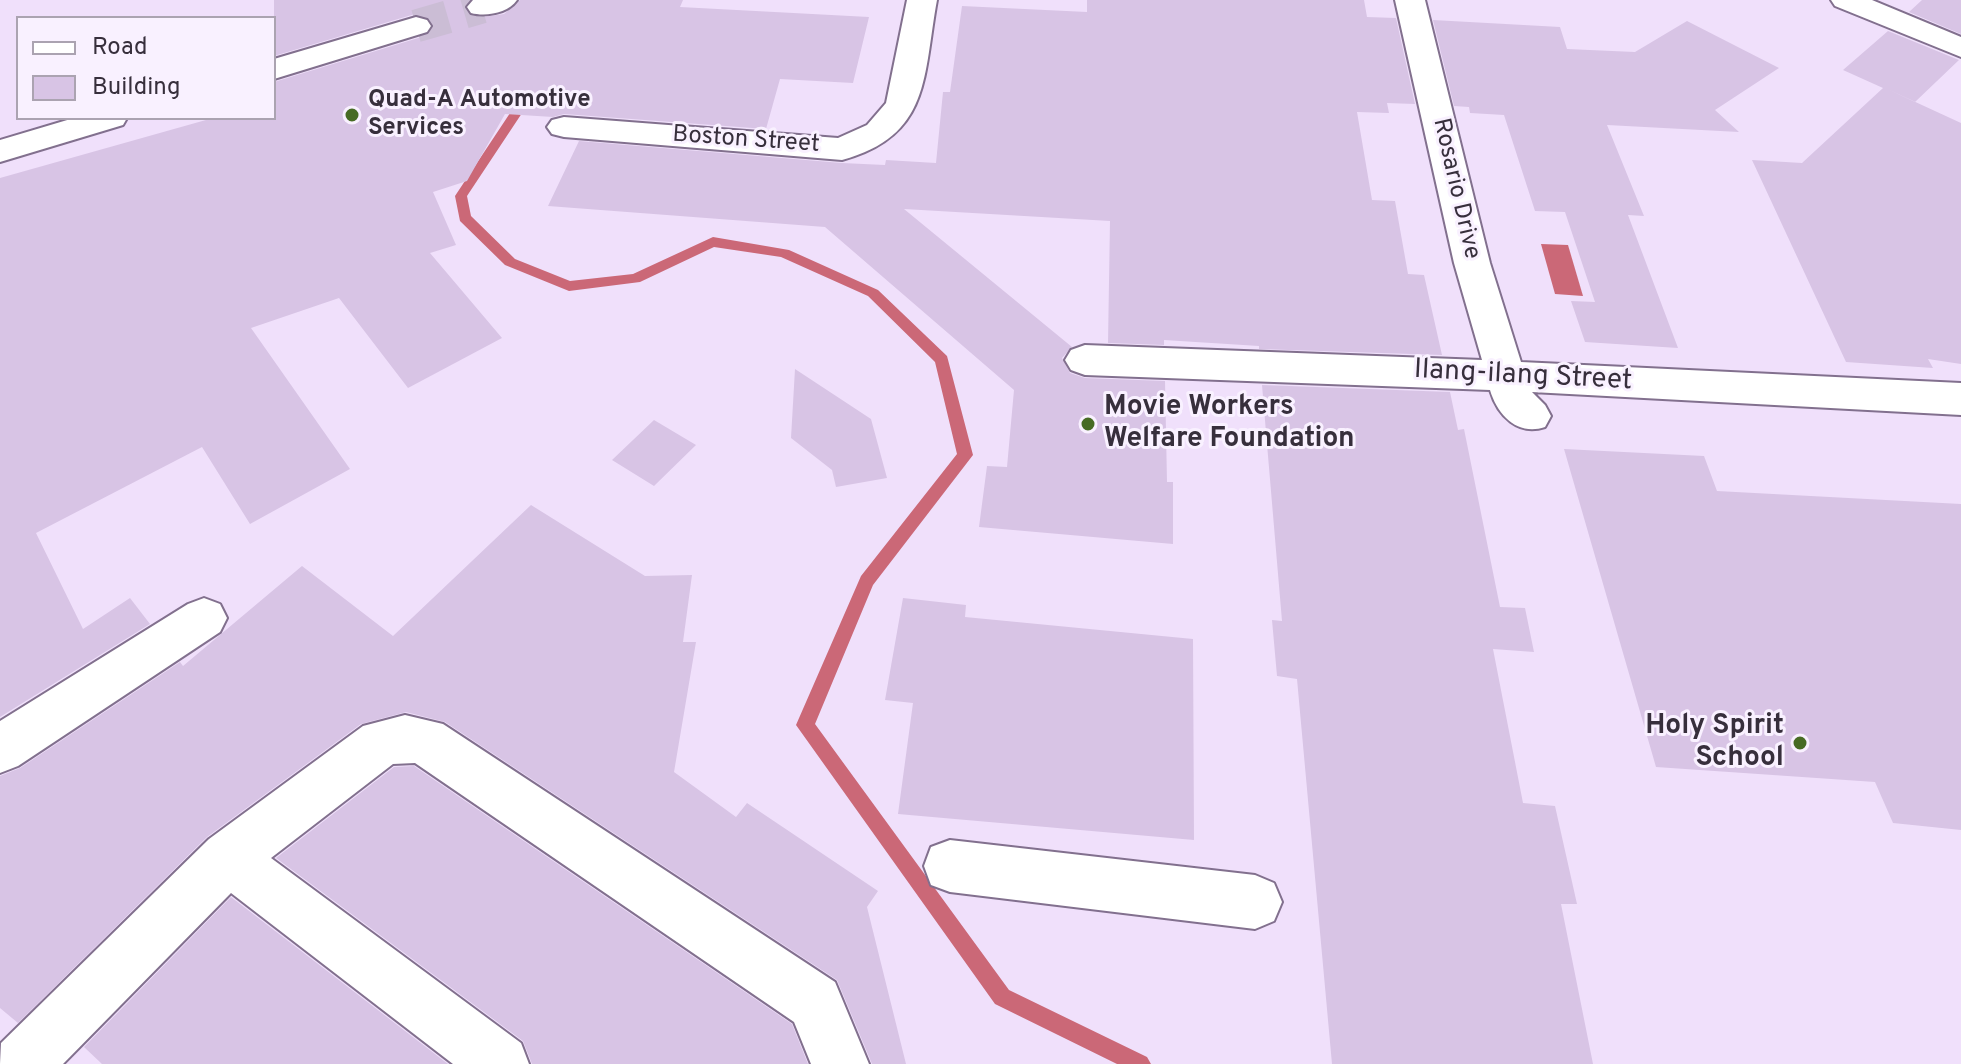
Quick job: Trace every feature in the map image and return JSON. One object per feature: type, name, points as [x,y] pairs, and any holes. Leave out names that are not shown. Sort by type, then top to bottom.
[{"type":"street","name":"Boston Street","points":[[564,127],[842,149],[879,132],[902,105],[922,0]]},
{"type":"street","name":"Rosario Drive","points":[[1410,0],[1419,76],[1461,262],[1514,401]]},
{"type":"street","points":[[1846,0],[1961,48]]},
{"type":"street","points":[[276,68],[416,26]]},
{"type":"street","points":[[0,151],[104,120]]},
{"type":"street","name":"Ilang-ilang Street","points":[[1085,360],[1514,401],[1961,399]]},
{"type":"street","points":[[0,749],[204,618]]},
{"type":"street","points":[[22,1064],[228,858],[381,743],[405,738],[425,741],[815,1002],[840,1064]]},
{"type":"street","points":[[228,858],[500,1064]]},
{"type":"street","points":[[950,866],[1255,902]]},
{"type":"shaded area","points":[[1541,244],[1568,245],[1583,296],[1555,294]]},
{"type":"building","points":[[274,0],[469,0],[464,7],[468,15],[483,17],[504,14],[520,0],[683,0],[680,7],[869,17],[853,83],[780,79],[766,129],[564,114],[553,117],[505,114],[467,181],[433,192],[456,245],[430,253],[502,338],[408,388],[339,298],[251,328],[350,469],[250,524],[202,447],[36,533],[83,629],[130,598],[150,624],[0,717],[0,178],[206,120],[276,120],[276,81],[428,35],[434,28],[430,18],[415,14],[276,55]]},
{"type":"building","points":[[1087,0],[1364,0],[1367,17],[1396,18],[1415,104],[1387,103],[1389,113],[1357,112],[1372,200],[1395,201],[1408,274],[1424,275],[1442,355],[1259,349],[1259,346],[1164,340],[1164,345],[1108,343],[1110,221],[904,209],[1072,347],[1062,358],[1070,373],[1085,378],[1165,381],[1167,482],[1173,482],[1173,544],[979,527],[987,466],[1007,467],[1014,390],[825,227],[548,206],[579,141],[842,163],[885,165],[886,160],[936,163],[943,92],[950,92],[962,6],[1087,12]]},
{"type":"building","points":[[1922,0],[1961,0],[1961,34],[1909,12]]},
{"type":"building","points":[[1433,20],[1560,27],[1567,49],[1635,52],[1687,21],[1779,68],[1715,110],[1739,132],[1607,125],[1644,216],[1628,215],[1678,348],[1585,342],[1571,301],[1595,302],[1565,212],[1535,211],[1504,115],[1470,113],[1469,107],[1454,106]]},
{"type":"building","points":[[1888,31],[1959,60],[1915,102],[1961,123],[1961,364],[1928,359],[1933,368],[1846,362],[1752,160],[1802,163],[1883,88],[1843,70]]},
{"type":"building","points":[[795,369],[871,419],[887,478],[836,487],[832,470],[791,438]]},
{"type":"building","points":[[1262,385],[1450,392],[1458,430],[1464,429],[1500,607],[1525,608],[1534,652],[1493,649],[1523,803],[1555,806],[1577,904],[1561,904],[1593,1064],[1332,1064],[1297,679],[1277,676],[1272,620],[1282,621]]},
{"type":"building","points":[[654,420],[696,445],[654,486],[612,460]]},
{"type":"building","points":[[1564,449],[1704,456],[1717,491],[1961,504],[1961,830],[1893,823],[1875,782],[1656,767]]},
{"type":"building","points":[[531,505],[645,576],[692,575],[683,642],[696,642],[674,772],[736,817],[747,803],[878,891],[867,907],[906,1064],[872,1064],[837,980],[445,722],[406,712],[361,724],[207,837],[18,1023],[0,1008],[0,776],[20,768],[180,662],[183,666],[302,566],[393,636]]},
{"type":"building","points":[[903,598],[966,605],[965,617],[1193,639],[1194,840],[898,814],[913,703],[885,700]]},
{"type":"building","points":[[414,766],[792,1024],[808,1064],[532,1064],[523,1041],[276,858],[394,767]]},
{"type":"building","points":[[231,897],[448,1064],[102,1064],[84,1047]]},
{"type":"waterway","points":[[526,98],[461,196],[465,218],[510,262],[569,286],[635,279],[713,242],[784,253],[873,293],[942,360],[965,455],[867,581],[805,725],[1002,997],[1140,1064]]},
{"type":"tunnel","points":[[416,26],[482,7]]},
{"type":"place","name":"Quad-A Automotive Services","points":[[352,115]]},
{"type":"place","name":"Movie Workers Welfare Foundation","points":[[1088,424]]},
{"type":"place","name":"Holy Spirit School","points":[[1800,743]]}]
